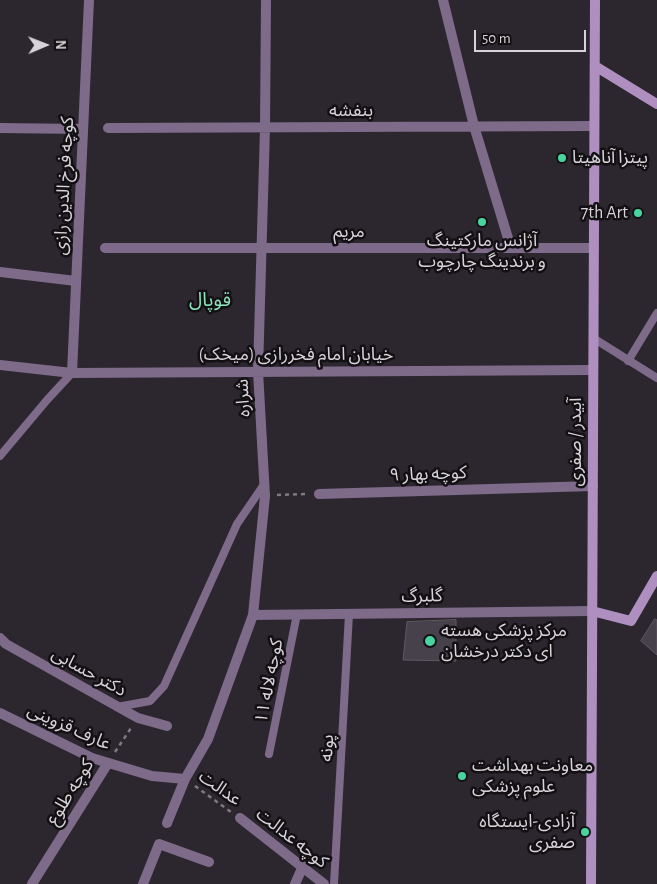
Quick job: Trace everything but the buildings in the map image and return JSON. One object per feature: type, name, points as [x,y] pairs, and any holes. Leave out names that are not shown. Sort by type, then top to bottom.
[{"type":"main road","name":"آبیدر / صفری","points":[[591,884],[595,0]]},
{"type":"main road","points":[[595,66],[657,104]]},
{"type":"main road","points":[[592,611],[631,621],[657,576]]},
{"type":"street","name":"کوچه فرخ الدین رازی","points":[[72,373],[89,0]]},
{"type":"street","name":"شراره","points":[[167,823],[185,779],[208,739],[253,615],[266,496],[258,371],[266,0]]},
{"type":"street","points":[[443,0],[474,126],[511,248]]},
{"type":"street","name":"بنفشه","points":[[108,128],[594,126]]},
{"type":"street","points":[[0,128],[83,129]]},
{"type":"street","name":"مریم","points":[[105,248],[594,248]]},
{"type":"street","points":[[0,272],[76,281]]},
{"type":"street","name":"خیابان امام فخررازی (میخک)","points":[[0,365],[72,373],[593,370]]},
{"type":"street","name":"کوچه بهار ۹","points":[[319,494],[592,486]]},
{"type":"street","name":"گلبرگ","points":[[253,615],[592,611]]},
{"type":"street","name":"دکتر حسابی","points":[[0,638],[6,644],[138,718],[167,726]]},
{"type":"street","name":"عارف قزوینی","points":[[0,713],[92,758],[152,776],[185,779]]},
{"type":"street","name":"کوچه طلوع","points":[[32,884],[108,763]]},
{"type":"street","name":"کوچه عدالت","points":[[240,818],[324,884]]},
{"type":"street","points":[[143,884],[159,844],[208,862]]},
{"type":"street","points":[[295,884],[303,866]]},
{"type":"lane","points":[[628,360],[657,313]]},
{"type":"lane","points":[[593,338],[657,378]]},
{"type":"lane","points":[[0,456],[72,373]]},
{"type":"lane","points":[[118,706],[150,701],[164,686],[236,524],[265,483]]},
{"type":"lane","name":"کوچه لاله ۱۱","points":[[269,754],[297,614]]},
{"type":"lane","name":"پونه","points":[[334,884],[349,614]]},
{"type":"path","points":[[266,496],[319,494]]},
{"type":"path","name":"کوچه طلوع","points":[[108,763],[138,718]]},
{"type":"path","name":"عدالت","points":[[185,779],[240,818]]},
{"type":"place","name":"پیتزا آناهیتا","points":[[562,158]]},
{"type":"place","name":"7th Art","points":[[638,213]]},
{"type":"place","name":"آژانس مارکتینگ و برندینگ چارچوب","points":[[482,222]]},
{"type":"place","name":"مرکز پزشکی هسته ای دکتر درخشان","points":[[430,641]]},
{"type":"place","name":"معاونت بهداشت علوم پزشکی","points":[[462,776]]},
{"type":"place","name":"آزادی-ایستگاه صفری","points":[[585,832]]},
{"type":"district","name":"قوپال","points":[[210,300]]}]
